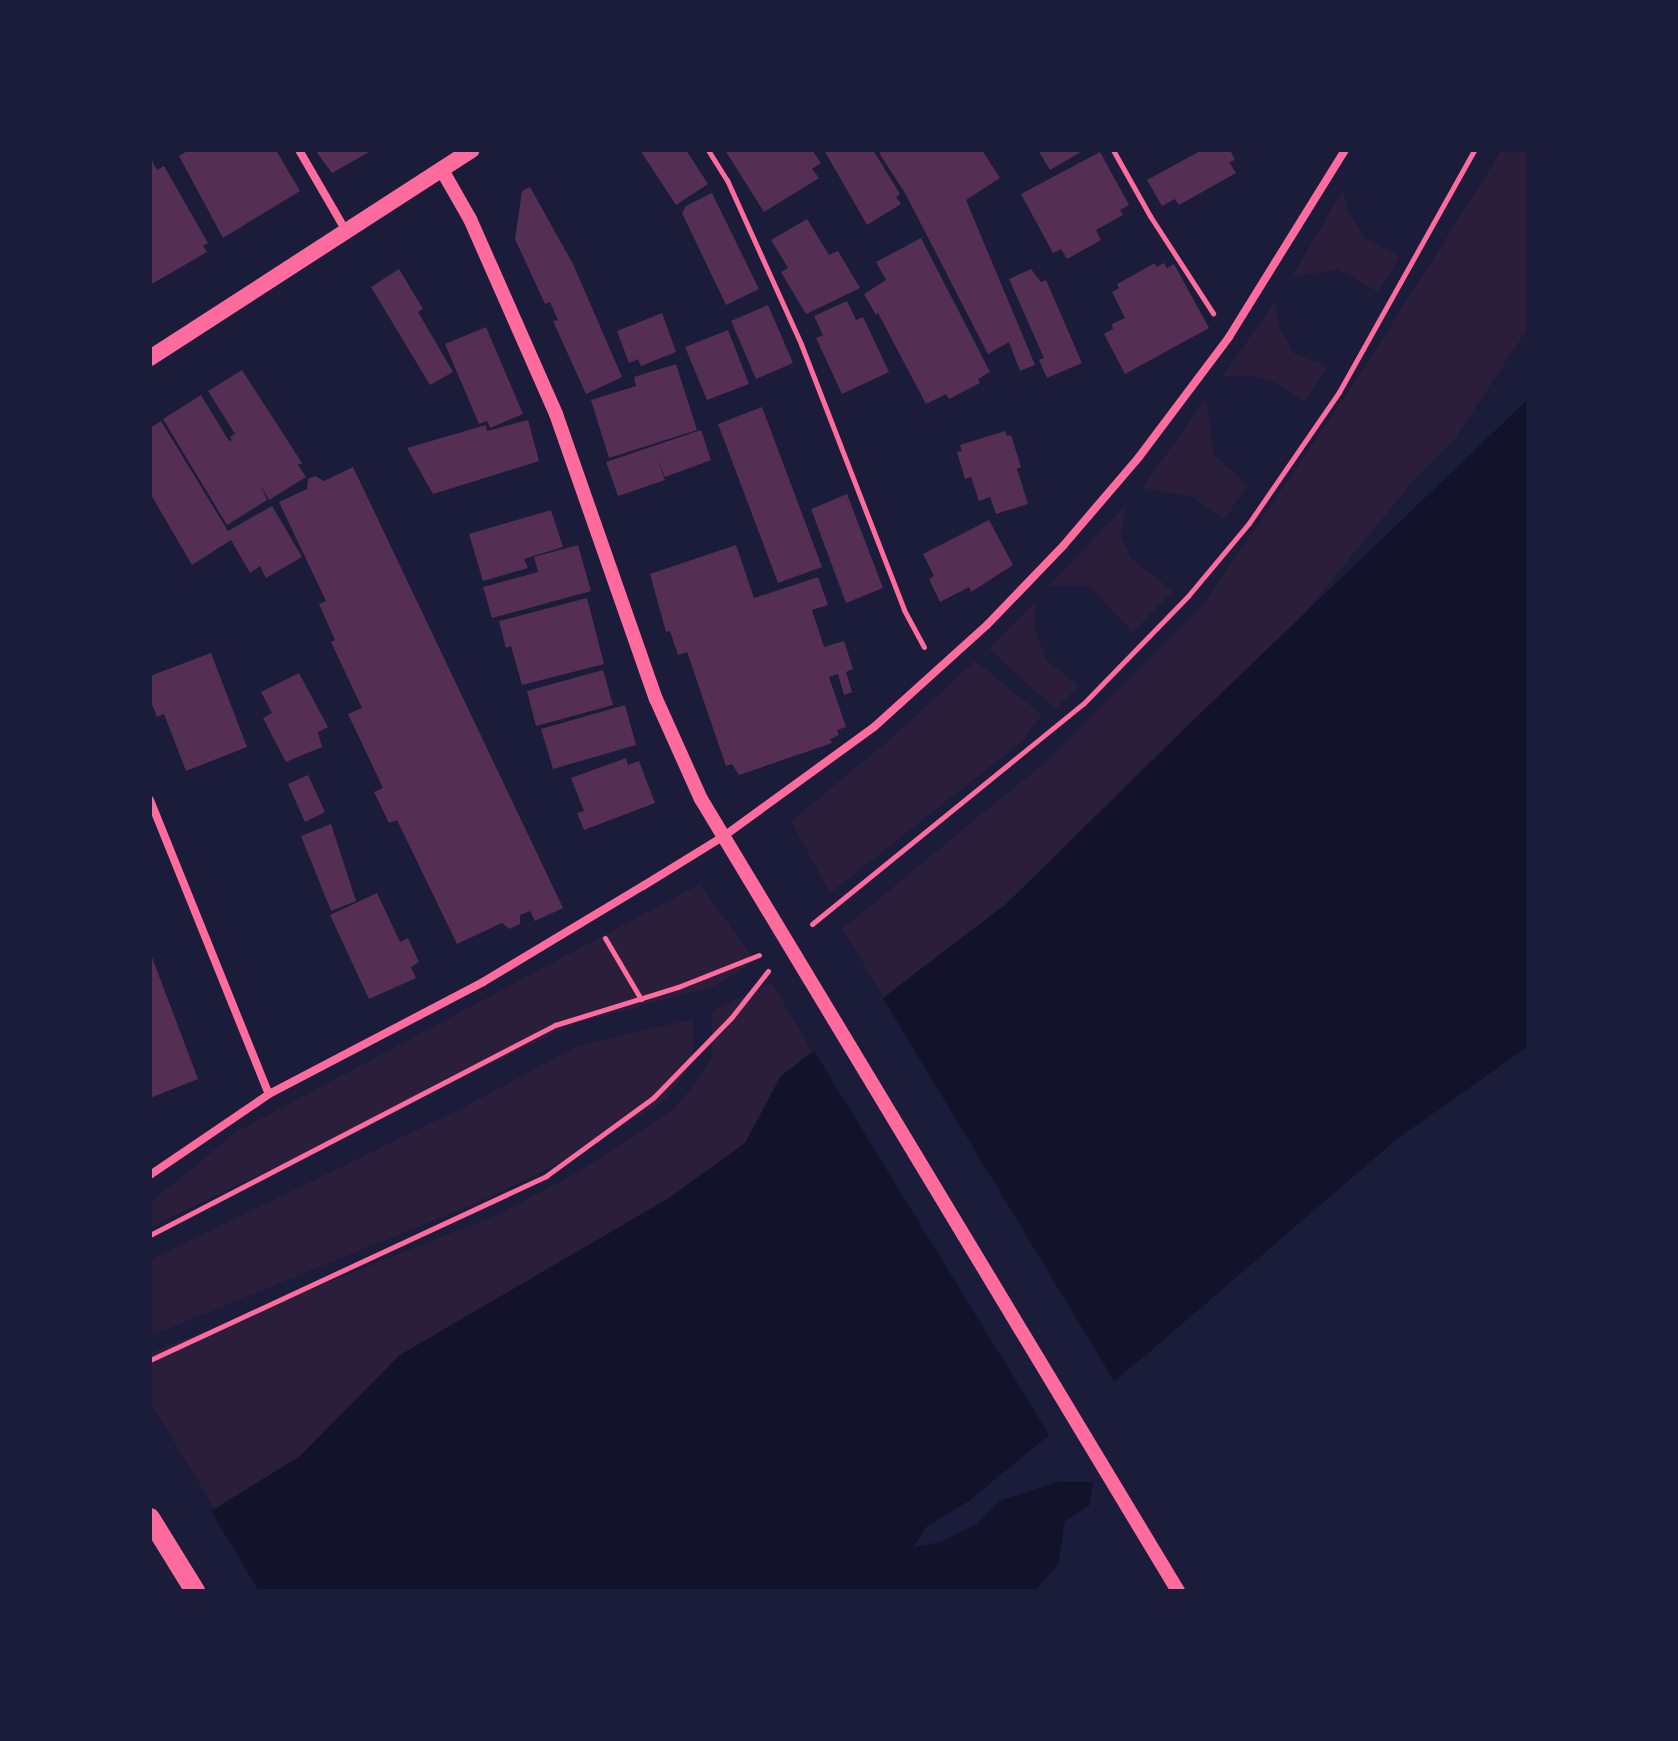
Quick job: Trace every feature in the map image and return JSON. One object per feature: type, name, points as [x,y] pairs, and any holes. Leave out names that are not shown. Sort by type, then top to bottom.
[{"type":"main road","points":[[150,358],[472,150]]},
{"type":"main road","points":[[150,1518],[195,1591]]},
{"type":"street","points":[[299,150],[346,232]]},
{"type":"street","points":[[150,1175],[269,1094],[483,982],[724,836],[874,727],[998,613],[1101,504],[1229,337],[1345,150]]},
{"type":"street","points":[[442,170],[470,219],[556,414],[656,699],[687,769],[724,836],[1178,1591]]},
{"type":"street","points":[[150,800],[269,1094]]},
{"type":"path","points":[[708,150],[727,180],[801,344],[904,610],[937,672]]},
{"type":"path","points":[[1113,150],[1150,216],[1229,337]]},
{"type":"path","points":[[805,930],[1043,739],[1083,704],[1188,596],[1249,523],[1339,392],[1474,150]]},
{"type":"path","points":[[593,916],[641,999]]},
{"type":"path","points":[[150,1235],[555,1025],[721,972],[765,952]]},
{"type":"path","points":[[150,1360],[546,1176],[653,1098],[731,1018],[776,961]]},
{"type":"shaded area","points":[[1502,150],[1528,150],[1528,328],[1454,440],[1409,486],[1303,615],[1006,904],[884,997],[842,929],[1044,763],[1206,601],[1360,374]]},
{"type":"shaded area","points":[[1343,190],[1348,210],[1364,238],[1400,256],[1378,292],[1338,269],[1291,278]]},
{"type":"shaded area","points":[[1275,301],[1278,324],[1293,353],[1328,367],[1305,401],[1273,382],[1250,376],[1223,376]]},
{"type":"shaded area","points":[[1206,399],[1214,455],[1248,485],[1224,520],[1193,497],[1142,488]]},
{"type":"shaded area","points":[[1528,399],[1528,1046],[1397,1139],[1154,1348],[969,1501],[927,1526],[913,1547],[941,1542],[977,1524],[999,1501],[1058,1482],[1093,1482],[1089,1506],[1065,1521],[1058,1564],[1035,1591],[150,1591],[150,1549],[300,1456],[400,1355],[669,1198],[745,1143],[781,1076],[1006,904]]},
{"type":"shaded area","points":[[1127,504],[1121,536],[1131,558],[1173,591],[1133,632],[1089,586],[1048,586]]},
{"type":"shaded area","points":[[1035,602],[1035,630],[1047,660],[1079,686],[1055,709],[989,649]]},
{"type":"shaded area","points":[[975,661],[1042,715],[1020,743],[830,893],[791,821],[889,740]]},
{"type":"shaded area","points":[[700,884],[755,961],[715,986],[574,1024],[150,1227],[150,1203],[236,1132]]},
{"type":"shaded area","points":[[771,982],[812,1051],[781,1076],[745,1143],[669,1198],[400,1355],[300,1456],[215,1509],[150,1402],[150,1353],[497,1215],[578,1172],[673,1110],[698,1080],[712,1056],[712,1011]]},
{"type":"shaded area","points":[[693,1019],[693,1051],[688,1070],[664,1101],[569,1158],[488,1198],[150,1336],[150,1260],[464,1107],[577,1046]]},
{"type":"pier","points":[[881,995],[1116,1384],[1051,1438],[811,1046]]},
{"type":"pier","points":[[209,1508],[259,1591],[150,1591],[150,1544]]},
{"type":"building","points":[[189,150],[276,150],[300,191],[223,238],[179,156]]},
{"type":"building","points":[[315,150],[373,150],[332,173]]},
{"type":"building","points":[[640,150],[686,150],[708,184],[676,205]]},
{"type":"building","points":[[725,150],[812,150],[821,163],[812,169],[819,178],[764,212]]},
{"type":"building","points":[[824,150],[873,150],[900,194],[896,197],[901,204],[867,225]]},
{"type":"building","points":[[884,150],[982,150],[1000,178],[966,200],[1035,365],[1020,371],[1009,342],[988,354],[905,193],[879,153]]},
{"type":"building","points":[[1038,150],[1084,150],[1050,170]]},
{"type":"building","points":[[1202,150],[1230,150],[1235,160],[1229,162],[1236,173],[1179,205],[1175,199],[1162,206],[1147,180]]},
{"type":"building","points":[[1100,152],[1129,205],[1120,210],[1123,215],[1096,230],[1101,240],[1067,259],[1061,249],[1053,253],[1021,194]]},
{"type":"building","points":[[150,157],[157,170],[164,166],[208,243],[203,246],[207,252],[150,285]]},
{"type":"building","points":[[530,187],[573,264],[622,377],[586,394],[553,321],[558,320],[550,302],[545,304],[515,239],[522,191]]},
{"type":"building","points":[[712,193],[759,289],[726,305],[682,213],[686,206]]},
{"type":"building","points":[[807,219],[829,255],[838,251],[860,288],[806,314],[781,272],[788,268],[771,240]]},
{"type":"building","points":[[921,238],[990,372],[978,379],[980,383],[949,399],[946,394],[926,404],[878,313],[876,315],[864,294],[886,280],[876,262]]},
{"type":"building","points":[[1155,263],[1156,267],[1164,263],[1167,268],[1174,264],[1209,328],[1125,374],[1104,334],[1113,329],[1112,324],[1125,318],[1112,292],[1119,288],[1117,284]]},
{"type":"building","points":[[399,269],[423,309],[418,312],[453,372],[430,385],[371,287]]},
{"type":"building","points":[[1031,269],[1041,282],[1046,280],[1082,363],[1047,378],[1039,360],[1044,358],[1009,279]]},
{"type":"building","points":[[847,301],[856,320],[863,317],[889,372],[842,394],[816,338],[823,335],[814,316]]},
{"type":"building","points":[[768,305],[793,363],[756,379],[731,321]]},
{"type":"building","points":[[662,313],[676,352],[641,366],[638,359],[629,363],[617,331]]},
{"type":"building","points":[[486,327],[523,414],[490,428],[487,421],[479,424],[445,344]]},
{"type":"building","points":[[728,330],[749,384],[707,400],[685,347]]},
{"type":"building","points":[[676,364],[697,430],[609,458],[591,400],[636,386],[634,377]]},
{"type":"building","points":[[242,370],[302,463],[298,465],[306,477],[269,500],[260,484],[267,500],[227,525],[163,419],[201,395],[229,441],[232,440],[230,437],[235,434],[208,391]]},
{"type":"building","points":[[762,407],[822,567],[778,583],[718,424]]},
{"type":"building","points":[[528,420],[539,461],[433,494],[407,448],[486,425],[487,431]]},
{"type":"building","points":[[161,421],[228,531],[272,506],[302,557],[266,578],[260,566],[250,573],[231,540],[192,565],[150,493],[150,428]]},
{"type":"building","points":[[701,430],[711,460],[665,477],[657,458],[665,480],[618,496],[606,462]]},
{"type":"building","points":[[1005,431],[1007,436],[1011,435],[1028,504],[996,514],[990,497],[979,501],[971,477],[965,479],[957,452],[962,451],[960,445]]},
{"type":"building","points":[[353,467],[563,908],[535,921],[530,911],[520,915],[520,924],[509,929],[502,923],[457,944],[397,820],[389,823],[374,792],[383,788],[348,714],[362,708],[331,642],[335,640],[319,604],[326,601],[279,502],[307,489],[308,479],[315,476],[324,481]]},
{"type":"building","points":[[847,494],[883,588],[846,603],[811,509]]},
{"type":"building","points":[[551,510],[563,547],[524,559],[528,568],[483,581],[469,534]]},
{"type":"building","points":[[989,520],[1013,565],[971,592],[969,587],[940,602],[929,579],[934,576],[923,554]]},
{"type":"building","points":[[578,545],[591,591],[492,618],[483,587],[538,572],[534,557]]},
{"type":"building","points":[[736,545],[754,598],[818,577],[828,605],[812,610],[824,647],[844,641],[853,669],[846,672],[852,692],[844,695],[838,674],[829,677],[846,727],[837,730],[839,735],[830,739],[832,743],[739,775],[732,764],[726,766],[687,652],[678,655],[670,631],[666,632],[650,574]]},
{"type":"building","points":[[587,598],[604,664],[522,685],[511,646],[506,648],[499,621]]},
{"type":"building","points":[[211,653],[247,747],[186,771],[164,714],[157,717],[150,699],[150,676]]},
{"type":"building","points":[[603,670],[613,705],[536,726],[527,691]]},
{"type":"building","points":[[299,673],[328,727],[318,732],[322,747],[286,762],[263,718],[272,713],[261,692]]},
{"type":"building","points":[[625,705],[636,745],[553,769],[541,729]]},
{"type":"building","points":[[626,758],[628,765],[639,761],[655,803],[584,830],[577,813],[584,811],[571,778]]},
{"type":"building","points":[[308,775],[325,812],[305,822],[288,784]]},
{"type":"building","points":[[331,824],[356,901],[331,911],[301,836]]},
{"type":"building","points":[[377,893],[400,942],[408,938],[419,962],[411,967],[416,978],[369,999],[330,915]]},
{"type":"building","points":[[150,952],[198,1079],[150,1098]]}]
